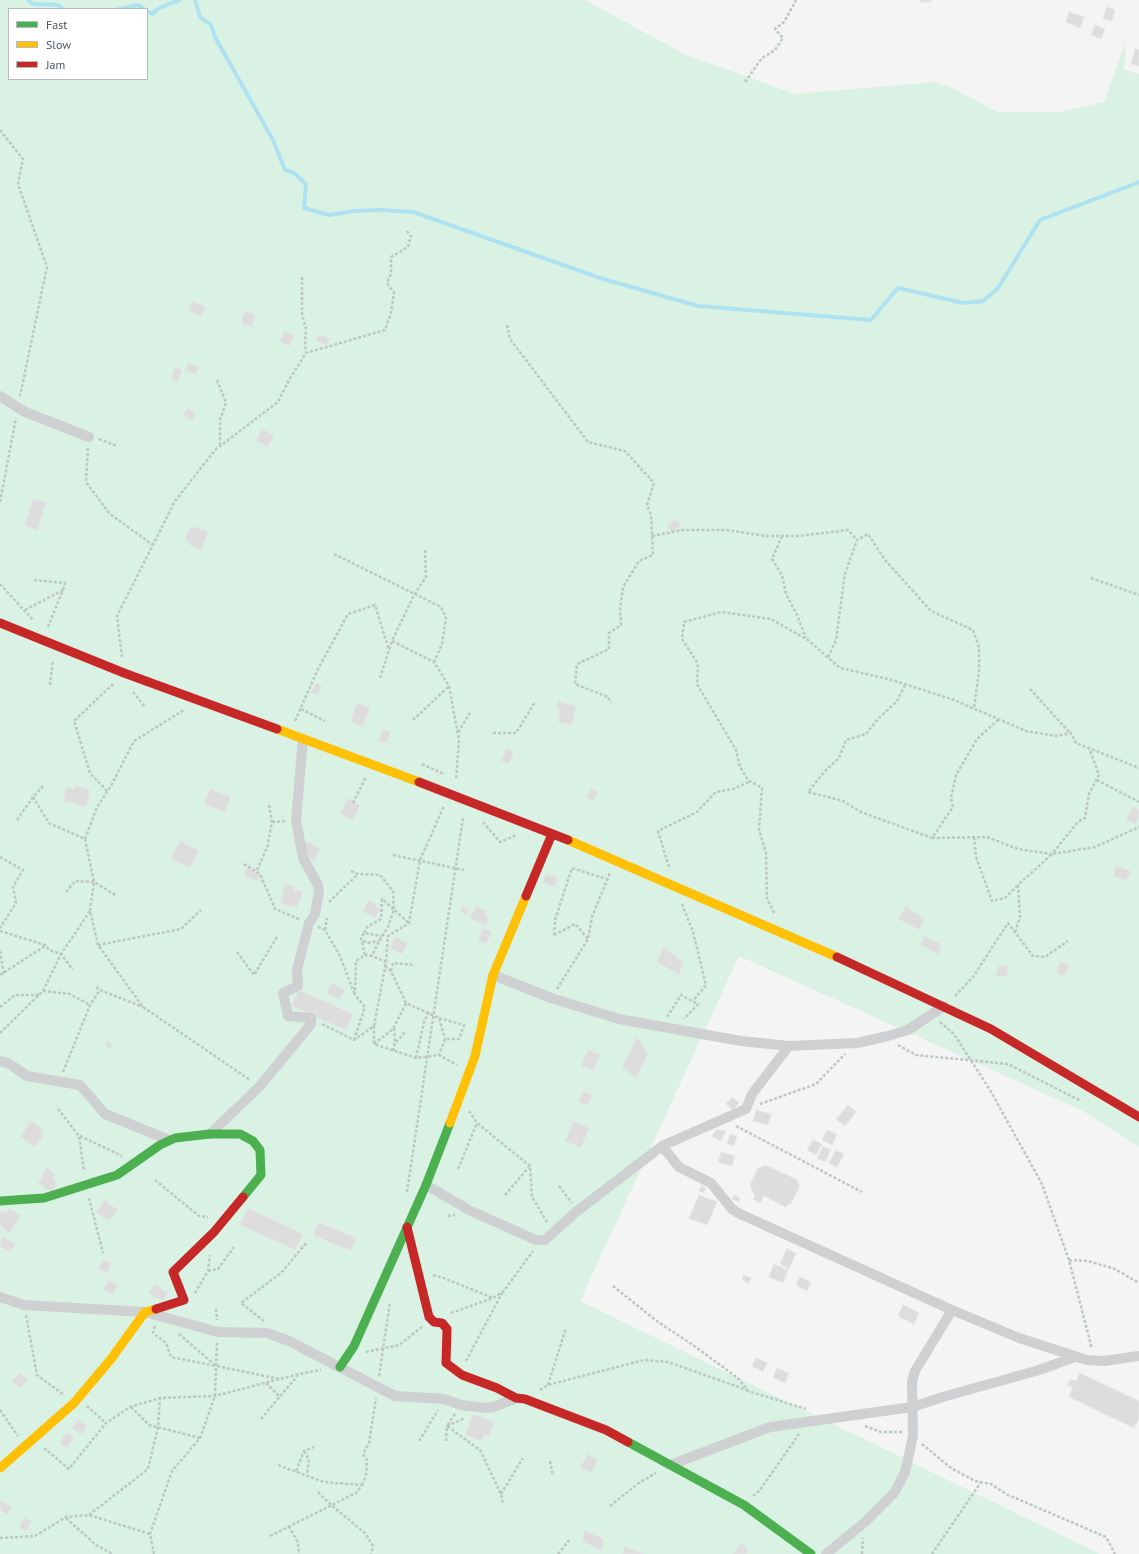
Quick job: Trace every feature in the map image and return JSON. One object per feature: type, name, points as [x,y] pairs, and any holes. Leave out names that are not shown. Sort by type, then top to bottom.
[{"type":"street","points":[[0,396],[17,408],[89,438]]},
{"type":"street","points":[[0,623],[124,673],[290,733],[448,793],[614,859],[674,885],[877,974],[991,1029],[1139,1117]]},
{"type":"street","points":[[210,1134],[260,1086],[308,1028],[311,1018],[288,1016],[283,993],[298,986],[297,970],[309,923],[315,914],[319,892],[318,885],[306,865],[296,820],[303,739]]},
{"type":"street","points":[[340,1367],[354,1346],[426,1185],[474,1056],[493,975],[552,834]]},
{"type":"street","points":[[493,975],[551,998],[619,1019],[741,1041],[789,1046],[857,1043],[884,1037],[908,1030],[944,1006]]},
{"type":"street","points":[[426,1185],[471,1211],[540,1242],[554,1233],[576,1212],[662,1146],[746,1109],[752,1094],[789,1046]]},
{"type":"street","points":[[0,1061],[8,1063],[27,1076],[80,1085],[104,1114],[169,1140]]},
{"type":"street","points":[[0,1201],[51,1196],[117,1175],[169,1140],[210,1134],[240,1134],[253,1142],[260,1150],[262,1161],[261,1175],[214,1232],[173,1272],[184,1300],[145,1312],[111,1359],[76,1400],[0,1468]]},
{"type":"street","points":[[662,1146],[679,1167],[711,1183],[732,1209],[738,1213],[952,1310],[1019,1338],[1075,1357],[1096,1361],[1139,1356]]},
{"type":"street","points":[[407,1227],[429,1317],[434,1322],[442,1323],[447,1329],[446,1363],[462,1375],[521,1399],[606,1430],[744,1505],[811,1554]]},
{"type":"street","points":[[0,1297],[24,1305],[145,1312],[218,1332],[267,1333],[289,1342],[396,1396],[444,1399],[462,1405],[490,1407],[521,1399]]},
{"type":"street","points":[[826,1554],[865,1522],[894,1493],[905,1472],[913,1436],[912,1382],[914,1371],[952,1310]]},
{"type":"street","points":[[670,1465],[761,1429],[810,1416],[912,1408],[946,1396],[1036,1371],[1075,1357]]},
{"type":"path","points":[[745,82],[762,58],[775,50],[783,38],[775,29],[784,22],[796,0]]},
{"type":"path","points":[[0,130],[23,159],[18,184],[47,267],[17,408],[0,502]]},
{"type":"path","points":[[306,353],[385,330],[391,313],[394,293],[386,284],[391,274],[391,257],[408,247],[411,236],[406,230]]},
{"type":"path","points":[[107,791],[90,773],[74,721],[124,673],[117,616],[176,501],[220,446],[278,402],[289,380],[306,353],[306,329],[302,314],[302,277]]},
{"type":"path","points":[[507,325],[510,339],[588,442],[625,451],[654,483],[647,505],[650,515],[653,555],[639,561],[623,587],[620,609],[621,625],[609,633],[609,648],[577,664],[575,684],[608,697],[611,703]]},
{"type":"path","points":[[217,380],[226,403],[220,420],[220,446]]},
{"type":"path","points":[[117,446],[94,437],[89,438],[86,482],[110,514],[154,545]]},
{"type":"path","points":[[652,536],[682,530],[727,530],[782,536],[798,536],[848,530],[857,540]]},
{"type":"path","points":[[828,658],[836,640],[845,574],[857,540],[868,534],[885,560],[931,612],[973,630],[978,647],[979,672],[974,708]]},
{"type":"path","points":[[782,536],[772,559],[782,575],[786,594],[797,615],[806,639]]},
{"type":"path","points":[[380,678],[392,641],[414,595],[426,577],[425,550]]},
{"type":"path","points":[[334,554],[414,595],[441,607],[446,618],[442,644],[434,662]]},
{"type":"path","points":[[1091,578],[1139,595]]},
{"type":"path","points":[[34,580],[66,582],[42,640]]},
{"type":"path","points":[[0,584],[35,622]]},
{"type":"path","points":[[25,610],[63,590]]},
{"type":"path","points":[[290,733],[318,669],[348,614],[375,604],[389,650]]},
{"type":"path","points":[[776,917],[767,899],[766,853],[759,830],[762,788],[751,781],[740,767],[736,750],[697,684],[698,664],[682,639],[684,622],[721,612],[771,619],[806,639],[840,668],[905,684],[954,700],[1026,731],[1056,736],[1071,733]]},
{"type":"path","points":[[374,1044],[374,1026],[384,966],[386,962],[388,936],[409,923],[420,860],[443,810],[448,793],[455,780],[459,740],[449,686],[434,662],[392,641]]},
{"type":"path","points":[[50,685],[55,646]]},
{"type":"path","points":[[905,684],[897,701],[878,719],[866,734],[846,740],[839,758],[824,772],[808,792],[843,801],[861,812],[932,838],[987,837],[1018,849],[1052,854],[1095,847],[1139,827]]},
{"type":"path","points":[[413,720],[449,686]]},
{"type":"path","points":[[1030,689],[1071,733],[1076,743],[1139,768]]},
{"type":"path","points":[[143,1007],[98,945],[90,910],[94,882],[84,839],[97,807],[112,786],[134,741],[200,700]]},
{"type":"path","points":[[493,733],[516,733],[535,702]]},
{"type":"path","points":[[301,709],[325,721]]},
{"type":"path","points":[[458,733],[470,713]]},
{"type":"path","points":[[932,838],[953,807],[951,798],[956,775],[977,739],[999,719]]},
{"type":"path","points":[[974,837],[976,857],[992,902],[1005,898],[1052,854],[1078,822],[1085,818],[1089,794],[1099,775],[1089,748]]},
{"type":"path","points":[[353,803],[373,764]]},
{"type":"path","points":[[422,764],[455,780]]},
{"type":"path","points":[[1097,780],[1139,802]]},
{"type":"path","points":[[693,1001],[706,985],[693,932],[674,885],[658,831],[697,812],[716,792],[733,789],[751,781]]},
{"type":"path","points":[[17,820],[33,797],[43,786]]},
{"type":"path","points":[[33,797],[49,823],[84,839]]},
{"type":"path","points":[[256,870],[267,848],[272,822],[269,805]]},
{"type":"path","points":[[406,1198],[463,818]]},
{"type":"path","points":[[393,855],[464,870]]},
{"type":"path","points":[[0,857],[23,870],[13,887],[16,903],[0,928]]},
{"type":"path","points":[[551,998],[588,939],[592,917],[614,859]]},
{"type":"path","points":[[244,864],[256,870],[260,874],[275,909],[324,930],[340,956],[355,995],[365,1007],[354,1040]]},
{"type":"path","points":[[588,939],[575,924],[554,935],[558,912],[572,868],[607,880]]},
{"type":"path","points":[[351,871],[358,874],[380,875],[393,891],[394,909],[388,927],[372,956]]},
{"type":"path","points":[[315,914],[358,874]]},
{"type":"path","points":[[66,892],[75,881],[94,882],[117,896]]},
{"type":"path","points":[[1015,932],[1020,917],[1018,885]]},
{"type":"path","points":[[365,955],[361,938],[366,927],[381,919],[382,899],[409,923]]},
{"type":"path","points":[[0,1033],[43,991],[60,954],[90,910]]},
{"type":"path","points":[[98,945],[181,929],[201,910]]},
{"type":"path","points":[[944,1006],[973,977],[1008,923],[1033,956],[1045,957],[1068,941]]},
{"type":"path","points":[[0,931],[45,946],[49,950],[60,954],[73,970]]},
{"type":"path","points":[[364,933],[382,936]]},
{"type":"path","points":[[237,952],[254,975],[277,937]]},
{"type":"path","points":[[362,941],[367,943],[379,941]]},
{"type":"path","points":[[0,975],[4,974],[45,946]]},
{"type":"path","points":[[0,951],[4,974]]},
{"type":"path","points":[[355,995],[356,960],[365,955],[372,956],[386,962]]},
{"type":"path","points":[[391,971],[393,963],[415,965]]},
{"type":"path","points":[[384,966],[391,971],[406,1003],[429,1012],[439,1018],[464,1024],[459,1039],[445,1039]]},
{"type":"path","points":[[96,987],[143,1007],[222,1062],[260,1086]]},
{"type":"path","points":[[58,1081],[90,1005],[100,990]]},
{"type":"path","points":[[43,991],[70,994],[90,1005]]},
{"type":"path","points":[[0,1007],[15,995],[40,995]]},
{"type":"path","points":[[661,1026],[681,995],[698,1004],[690,1016],[677,1024],[675,1028]]},
{"type":"path","points":[[374,1044],[394,1027],[406,1003]]},
{"type":"path","points":[[416,1058],[424,1022],[429,1012]]},
{"type":"path","points":[[932,1015],[954,1034],[971,1060],[990,1090],[1042,1184],[1069,1260],[1088,1338],[1096,1361]]},
{"type":"path","points":[[311,1018],[354,1040]]},
{"type":"path","points":[[439,1018],[445,1039],[439,1055]]},
{"type":"path","points":[[354,1040],[374,1026]]},
{"type":"path","points":[[394,1027],[396,1042]]},
{"type":"path","points":[[393,1051],[396,1042],[406,1031]]},
{"type":"path","points":[[884,1037],[916,1056],[1008,1064],[1086,1104]]},
{"type":"path","points":[[746,1109],[816,1084],[857,1043]]},
{"type":"path","points":[[374,1044],[416,1058],[439,1055],[456,1066],[468,1060],[469,1056],[474,1056]]},
{"type":"path","points":[[458,1169],[477,1123],[530,1166],[532,1197],[539,1211]]},
{"type":"path","points":[[735,1125],[862,1192]]},
{"type":"path","points":[[79,1136],[135,1162]]},
{"type":"path","points":[[505,1195],[530,1166]]},
{"type":"path","points":[[156,1180],[199,1216],[224,1219]]},
{"type":"path","points":[[559,1186],[570,1200],[576,1212]]},
{"type":"path","points":[[241,1303],[280,1273],[307,1242]]},
{"type":"path","points":[[462,1375],[466,1361],[503,1292],[540,1242]]},
{"type":"path","points":[[208,1272],[218,1269],[234,1246]]},
{"type":"path","points":[[194,1297],[208,1272],[211,1252]]},
{"type":"path","points":[[1069,1260],[1088,1261],[1115,1269],[1139,1283]]},
{"type":"path","points":[[418,1273],[441,1277],[493,1298]]},
{"type":"path","points":[[613,1286],[658,1322],[693,1345],[738,1379],[748,1391]]},
{"type":"path","points":[[498,1296],[503,1292]]},
{"type":"path","points":[[379,1380],[390,1301]]},
{"type":"path","points":[[24,1305],[37,1375],[76,1400],[106,1423]]},
{"type":"path","points":[[154,1554],[150,1534],[172,1472],[200,1438],[215,1396],[218,1332],[216,1309]]},
{"type":"path","points":[[158,1316],[153,1333],[166,1343],[171,1357],[281,1379]]},
{"type":"path","points":[[548,1385],[566,1328]]},
{"type":"path","points":[[175,1331],[216,1366]]},
{"type":"path","points":[[521,1399],[548,1385],[644,1360],[668,1362],[748,1391],[810,1416],[760,1490],[744,1505]]},
{"type":"path","points":[[0,1410],[24,1445],[43,1448],[69,1469],[106,1423],[130,1407],[160,1398],[215,1396],[299,1374],[340,1367]]},
{"type":"path","points":[[261,1419],[299,1374]]},
{"type":"path","points":[[266,1383],[280,1397]]},
{"type":"path","points":[[270,1536],[356,1493],[366,1476],[367,1460],[363,1454],[369,1443],[376,1396]]},
{"type":"path","points":[[90,1515],[148,1469],[158,1428],[160,1398]]},
{"type":"path","points":[[462,1405],[447,1426],[480,1450],[501,1494],[503,1504]]},
{"type":"path","points":[[130,1407],[149,1425],[200,1438]]},
{"type":"path","points":[[861,1424],[881,1432],[900,1431],[913,1436],[951,1468],[981,1482],[991,1484],[1006,1494],[1106,1537],[1115,1554]]},
{"type":"path","points":[[296,1471],[304,1451],[314,1447]]},
{"type":"path","points":[[304,1451],[309,1460],[307,1474]]},
{"type":"path","points":[[501,1494],[523,1458]]},
{"type":"path","points":[[550,1461],[553,1476]]},
{"type":"path","points":[[278,1465],[307,1474],[324,1482],[362,1485]]},
{"type":"path","points":[[610,1506],[640,1482],[670,1465]]},
{"type":"path","points":[[932,1554],[981,1482]]},
{"type":"path","points":[[318,1492],[331,1505],[365,1533],[373,1546],[371,1554]]},
{"type":"path","points":[[0,1538],[35,1536],[66,1518],[90,1515],[150,1534]]},
{"type":"path","points":[[66,1518],[96,1545],[113,1554]]},
{"type":"path","points":[[289,1526],[298,1543],[299,1554]]},
{"type":"path","points":[[558,1554],[570,1539]]},
{"type":"green space","points":[[0,0],[585,0],[686,55],[795,94],[935,82],[950,87],[997,112],[1059,112],[1104,102],[1126,41],[1124,70],[1139,74],[1139,1147],[1083,1111],[739,956],[580,1301],[1100,1554],[0,1554]]},
{"type":"building","points":[[920,0],[931,0],[931,2],[919,2]]},
{"type":"building","points":[[1107,7],[1115,10],[1112,21],[1103,18]]},
{"type":"building","points":[[1069,12],[1084,17],[1080,28],[1066,22]]},
{"type":"building","points":[[1095,25],[1105,29],[1101,39],[1091,35]]},
{"type":"building","points":[[1135,49],[1139,50],[1139,66],[1131,64]]},
{"type":"building","points":[[193,301],[206,307],[202,316],[189,311]]},
{"type":"building","points":[[245,311],[256,315],[252,327],[241,323]]},
{"type":"building","points":[[284,331],[294,335],[290,346],[280,342]]},
{"type":"building","points":[[318,335],[329,338],[327,345],[316,341]]},
{"type":"building","points":[[188,363],[199,367],[196,374],[185,370]]},
{"type":"building","points":[[175,367],[182,370],[178,382],[171,379]]},
{"type":"building","points":[[188,408],[196,414],[191,421],[183,415]]},
{"type":"building","points":[[262,429],[274,435],[268,447],[256,441]]},
{"type":"building","points":[[33,499],[46,502],[38,530],[25,526]]},
{"type":"building","points":[[676,519],[681,525],[672,532],[667,526]]},
{"type":"building","points":[[191,526],[208,532],[201,550],[191,546],[185,539]]},
{"type":"building","points":[[316,683],[322,686],[317,695],[311,692]]},
{"type":"building","points":[[558,701],[576,706],[572,725],[558,722],[560,710],[557,709]]},
{"type":"building","points":[[357,703],[370,708],[363,726],[350,721]]},
{"type":"building","points":[[383,729],[391,733],[386,743],[378,740]]},
{"type":"building","points":[[506,748],[514,751],[509,764],[501,761]]},
{"type":"building","points":[[75,786],[90,790],[86,807],[63,801],[66,788],[74,789]]},
{"type":"building","points":[[591,788],[598,792],[594,801],[587,797]]},
{"type":"building","points":[[210,789],[231,797],[225,812],[204,804]]},
{"type":"building","points":[[348,798],[360,805],[353,820],[340,814]]},
{"type":"building","points":[[1132,807],[1139,810],[1139,817],[1136,824],[1126,820]]},
{"type":"building","points":[[180,841],[199,851],[190,868],[171,858]]},
{"type":"building","points":[[306,841],[321,849],[314,861],[300,853]]},
{"type":"building","points":[[1116,866],[1131,871],[1126,880],[1113,876]]},
{"type":"building","points":[[247,868],[260,874],[257,881],[244,875]]},
{"type":"building","points":[[546,874],[558,877],[555,887],[543,883]]},
{"type":"building","points":[[284,884],[294,886],[294,890],[303,892],[297,907],[281,904]]},
{"type":"building","points":[[368,900],[376,904],[375,907],[380,909],[376,917],[363,912]]},
{"type":"building","points":[[476,906],[486,911],[484,915],[489,917],[486,926],[470,918]]},
{"type":"building","points":[[906,906],[924,919],[920,930],[898,919]]},
{"type":"building","points":[[462,907],[469,910],[467,915],[460,912]]},
{"type":"building","points":[[483,928],[492,932],[486,944],[478,940]]},
{"type":"building","points":[[924,936],[940,943],[940,955],[920,945]]},
{"type":"building","points":[[395,937],[408,943],[402,954],[390,949]]},
{"type":"building","points":[[663,947],[683,962],[679,975],[657,962]]},
{"type":"building","points":[[1060,962],[1070,965],[1064,976],[1056,973]]},
{"type":"building","points":[[999,965],[1008,967],[1007,976],[995,977]]},
{"type":"building","points":[[332,983],[345,990],[340,1000],[327,993]]},
{"type":"building","points":[[299,990],[353,1014],[346,1030],[291,1006]]},
{"type":"building","points":[[637,1037],[648,1054],[636,1078],[622,1067]]},
{"type":"building","points":[[107,1040],[113,1045],[109,1049],[105,1045]]},
{"type":"building","points":[[588,1050],[600,1054],[594,1070],[581,1066]]},
{"type":"building","points":[[583,1091],[592,1095],[588,1105],[579,1102]]},
{"type":"building","points":[[732,1097],[739,1103],[733,1110],[726,1104]]},
{"type":"building","points":[[848,1105],[856,1112],[845,1126],[836,1119]]},
{"type":"building","points":[[756,1110],[771,1114],[768,1125],[753,1121]]},
{"type":"building","points":[[31,1121],[43,1129],[40,1134],[43,1136],[35,1147],[20,1137]]},
{"type":"building","points":[[573,1121],[589,1128],[581,1148],[565,1141]]},
{"type":"building","points":[[716,1130],[726,1131],[720,1141],[712,1136]]},
{"type":"building","points":[[827,1130],[837,1134],[832,1145],[822,1140]]},
{"type":"building","points":[[730,1134],[737,1136],[734,1146],[727,1144]]},
{"type":"building","points":[[813,1140],[822,1144],[816,1155],[807,1150]]},
{"type":"building","points":[[823,1146],[831,1150],[825,1162],[817,1158]]},
{"type":"building","points":[[836,1150],[844,1154],[837,1167],[829,1163]]},
{"type":"building","points":[[721,1152],[735,1156],[732,1166],[718,1162]]},
{"type":"building","points":[[765,1165],[796,1179],[800,1186],[791,1203],[785,1207],[764,1196],[760,1203],[753,1199],[755,1196],[750,1185],[758,1168]]},
{"type":"building","points":[[47,1168],[56,1174],[53,1179],[57,1184],[52,1192],[38,1183]]},
{"type":"building","points":[[701,1186],[706,1188],[704,1193],[699,1191]]},
{"type":"building","points":[[699,1195],[717,1202],[707,1225],[689,1218]]},
{"type":"building","points":[[734,1195],[740,1198],[739,1202],[732,1199]]},
{"type":"building","points":[[104,1200],[118,1210],[109,1221],[96,1212]]},
{"type":"building","points":[[9,1208],[21,1216],[9,1233],[0,1226],[0,1210],[6,1213]]},
{"type":"building","points":[[248,1208],[303,1234],[295,1250],[240,1225]]},
{"type":"building","points":[[318,1222],[356,1238],[351,1251],[313,1235]]},
{"type":"building","points":[[2,1236],[15,1244],[10,1252],[0,1246]]},
{"type":"building","points":[[787,1249],[796,1253],[789,1269],[780,1264]]},
{"type":"building","points":[[102,1260],[111,1263],[107,1273],[98,1269]]},
{"type":"building","points":[[774,1264],[788,1270],[783,1283],[769,1277]]},
{"type":"building","points":[[743,1275],[751,1278],[749,1283],[742,1280]]},
{"type":"building","points":[[800,1277],[811,1282],[807,1291],[796,1285]]},
{"type":"building","points":[[109,1280],[118,1285],[112,1294],[103,1289]]},
{"type":"building","points":[[154,1284],[168,1293],[163,1301],[149,1293]]},
{"type":"building","points":[[903,1305],[919,1313],[914,1324],[898,1316]]},
{"type":"building","points":[[756,1358],[767,1363],[763,1372],[752,1366]]},
{"type":"building","points":[[777,1368],[789,1373],[785,1383],[773,1377]]},
{"type":"building","points":[[20,1373],[28,1380],[20,1388],[12,1381]]},
{"type":"building","points":[[1080,1373],[1139,1401],[1139,1418],[1134,1428],[1069,1397],[1073,1387],[1067,1385],[1070,1379],[1076,1381]]},
{"type":"building","points":[[473,1414],[494,1422],[489,1436],[485,1434],[482,1441],[465,1435]]},
{"type":"building","points":[[77,1420],[87,1425],[83,1434],[72,1429]]},
{"type":"building","points":[[67,1433],[74,1438],[66,1448],[59,1443]]},
{"type":"building","points":[[588,1454],[598,1460],[591,1473],[580,1467]]},
{"type":"building","points":[[0,1500],[12,1507],[8,1515],[0,1510]]},
{"type":"building","points":[[25,1517],[32,1522],[26,1531],[19,1527]]},
{"type":"building","points":[[585,1530],[603,1539],[602,1551],[582,1541]]},
{"type":"building","points":[[741,1543],[748,1550],[746,1554],[733,1554]]},
{"type":"building","points":[[624,1546],[644,1554],[623,1554]]},
{"type":"waterway","points":[[28,0],[33,4],[58,5],[62,8]]},
{"type":"waterway","points":[[148,12],[152,14],[159,8],[180,0]]},
{"type":"waterway","points":[[195,0],[200,17],[211,25],[215,37],[273,140],[285,170],[294,173],[306,184],[304,208],[329,215],[353,211],[381,210],[413,212],[600,278],[698,306],[871,320],[898,288],[964,303],[983,301],[998,288],[1040,220],[1139,182]]},
{"type":"waterway","points":[[124,8],[138,5],[142,8]]},
{"type":"traffic: fast","points":[[340,1367],[354,1346],[426,1185],[450,1123]]},
{"type":"traffic: fast","points":[[0,1201],[44,1198],[117,1175],[160,1145],[175,1138],[210,1134],[240,1134],[253,1141],[260,1150],[261,1175],[243,1197]]},
{"type":"traffic: fast","points":[[628,1442],[744,1505],[811,1554]]},
{"type":"traffic: slow","points":[[277,729],[419,782]]},
{"type":"traffic: slow","points":[[568,840],[837,957]]},
{"type":"traffic: slow","points":[[450,1123],[475,1056],[493,975],[526,896]]},
{"type":"traffic: slow","points":[[0,1468],[74,1403],[111,1359],[145,1312],[156,1309]]},
{"type":"traffic: jam","points":[[0,623],[124,673],[277,729]]},
{"type":"traffic: jam","points":[[419,782],[568,840]]},
{"type":"traffic: jam","points":[[526,896],[552,834]]},
{"type":"traffic: jam","points":[[837,957],[991,1029],[1139,1117]]},
{"type":"traffic: jam","points":[[156,1309],[184,1300],[173,1272],[214,1232],[243,1197]]},
{"type":"traffic: jam","points":[[407,1227],[429,1317],[434,1322],[442,1323],[447,1329],[446,1363],[462,1375],[497,1388],[516,1398],[525,1399],[606,1430],[628,1442]]}]
